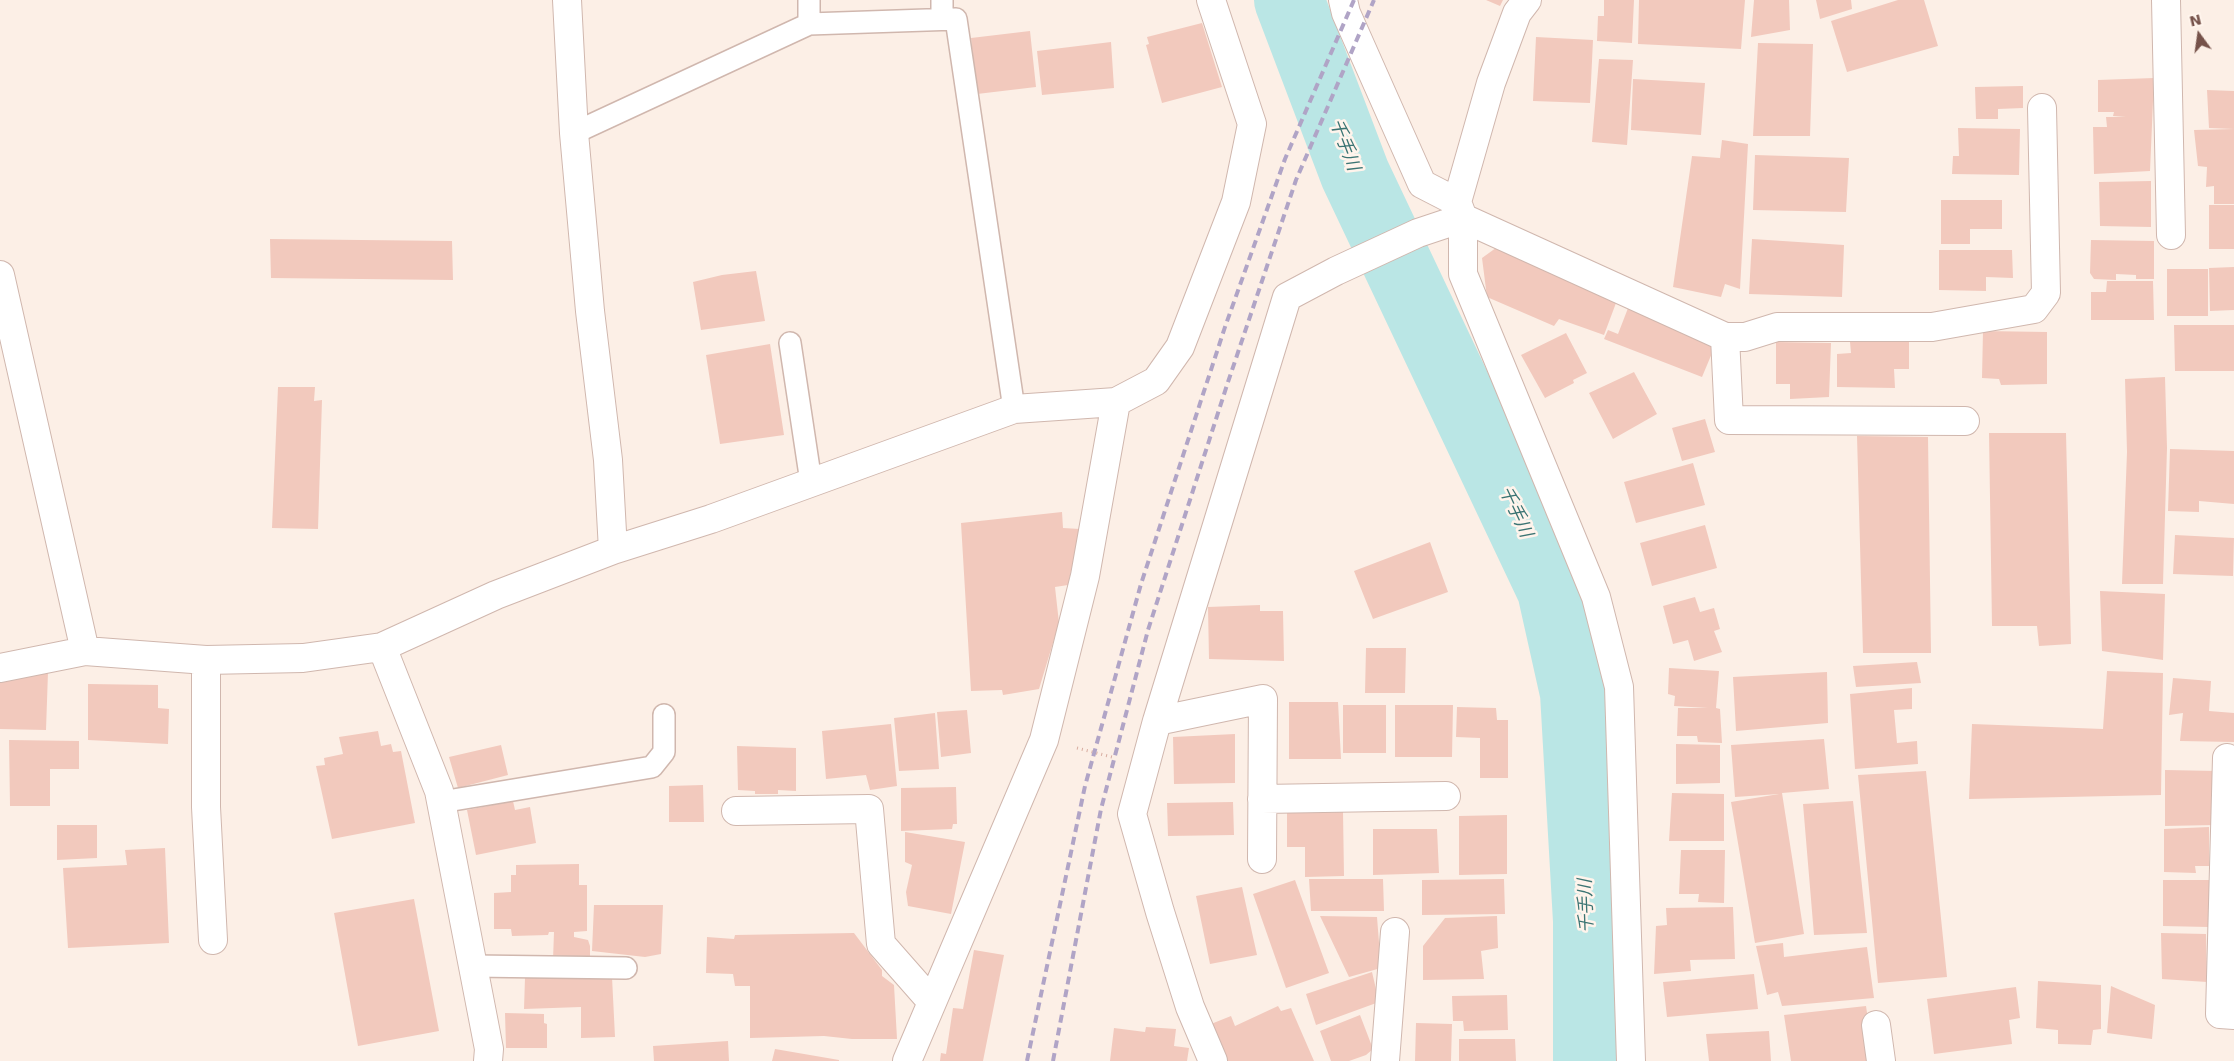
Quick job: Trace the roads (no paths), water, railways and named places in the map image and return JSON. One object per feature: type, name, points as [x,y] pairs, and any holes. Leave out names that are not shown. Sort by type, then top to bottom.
[{"type":"street","points":[[567,0],[574,133],[590,311],[608,460],[613,550]]},
{"type":"street","points":[[0,668],[85,651],[206,660],[303,658],[382,647],[496,595],[613,550],[711,518],[1014,408],[1116,402],[1156,381],[1180,347],[1236,202],[1252,124],[1211,0]]},
{"type":"street","points":[[1343,0],[1346,13],[1422,184],[1460,210],[1726,338],[1745,337],[1777,327],[1932,327],[2034,309],[2046,293],[2042,108]]},
{"type":"street","points":[[1527,0],[1517,13],[1491,83],[1460,210],[1463,274],[1596,597],[1619,687],[1631,1061]]},
{"type":"street","points":[[2166,0],[2171,235]]},
{"type":"street","points":[[1212,1061],[1187,998],[1132,814],[1157,721],[1287,297],[1336,271],[1418,233],[1460,210]]},
{"type":"street","points":[[0,274],[85,651]]},
{"type":"street","points":[[1726,338],[1729,420],[1965,421]]},
{"type":"street","points":[[907,1061],[1044,740],[1085,576],[1116,402]]},
{"type":"street","points":[[382,647],[439,791],[489,1049],[488,1061]]},
{"type":"street","points":[[206,660],[206,807],[213,940]]},
{"type":"street","points":[[1157,721],[1263,699],[1262,859]]},
{"type":"street","points":[[2231,758],[2220,1014],[2234,1015]]},
{"type":"street","points":[[1262,799],[1446,796]]},
{"type":"street","points":[[736,811],[869,809],[881,944],[932,1002]]},
{"type":"street","points":[[1385,1061],[1395,932]]},
{"type":"street","points":[[1876,1025],[1881,1061]]},
{"type":"lane","points":[[809,0],[810,24]]},
{"type":"lane","points":[[574,133],[810,24],[942,10],[956,19],[1014,408]]},
{"type":"lane","points":[[790,342],[811,482]]},
{"type":"lane","points":[[441,802],[652,767],[664,752],[664,715]]},
{"type":"lane","points":[[473,966],[626,968]]},
{"type":"waterway","name":"千手川","points":[[1289,0],[1355,174],[1552,590],[1575,693],[1588,921],[1588,1061]]},
{"type":"railway","points":[[1027,1061],[1085,786],[1141,584],[1225,327],[1285,159],[1354,0]]},
{"type":"railway","points":[[1053,1061],[1101,809],[1148,630],[1296,180],[1374,0]]}]
